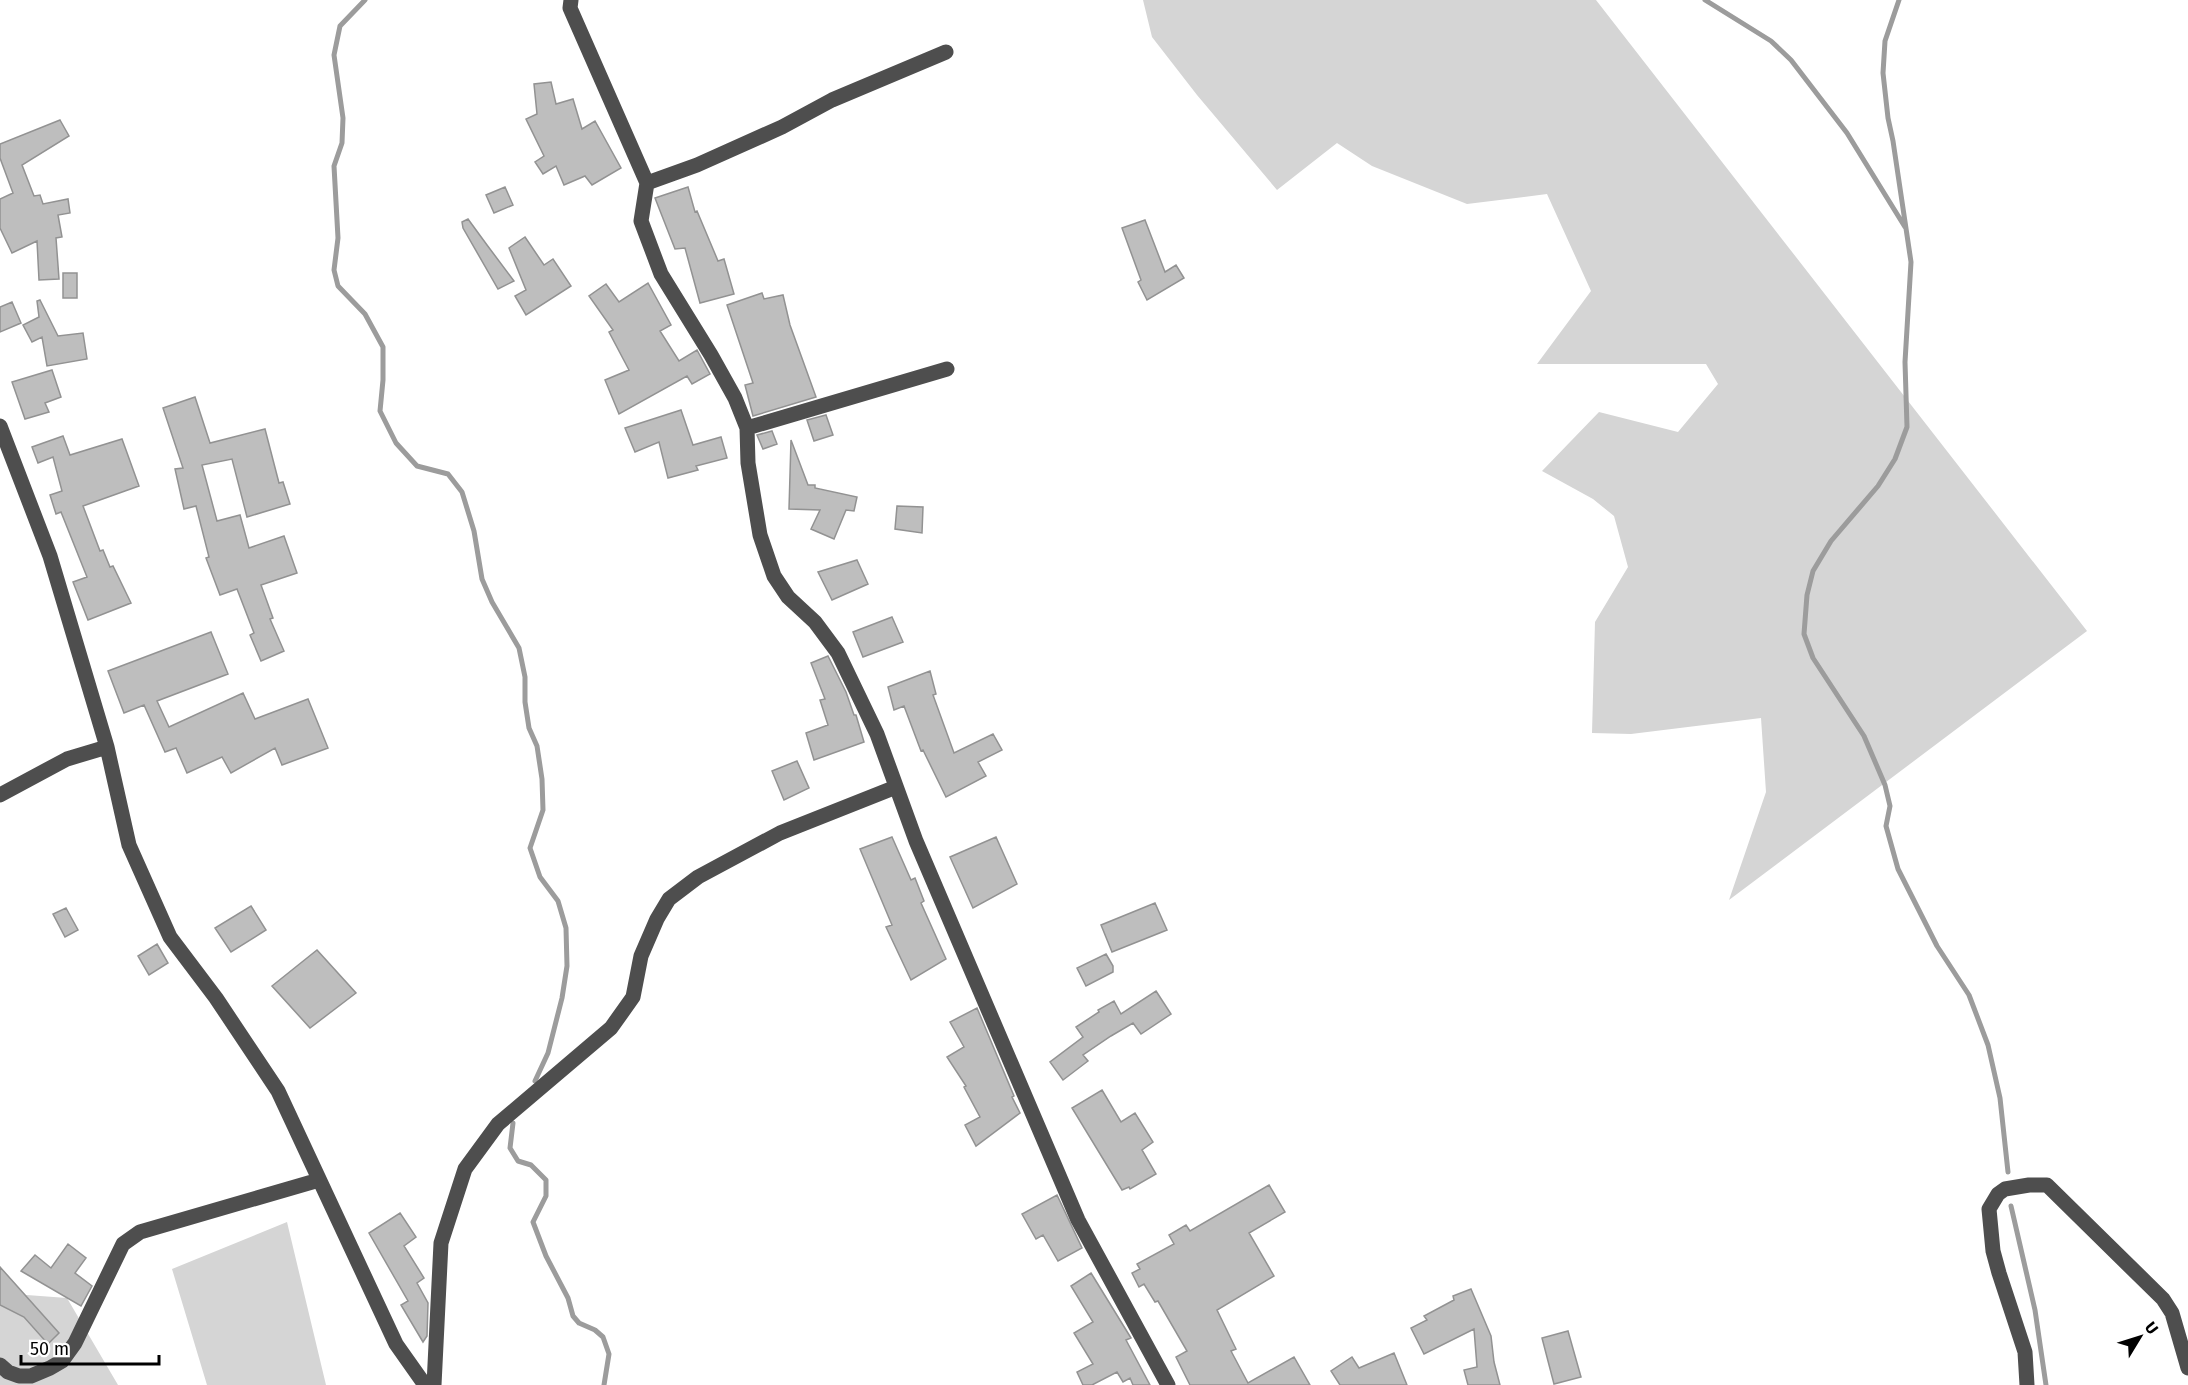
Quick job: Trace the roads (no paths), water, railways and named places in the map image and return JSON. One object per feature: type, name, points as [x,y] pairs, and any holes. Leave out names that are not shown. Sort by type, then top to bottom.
[{"type":"street","points":[[571,0],[570,8],[647,183],[641,221],[661,274],[721,372],[747,428],[748,463],[760,535],[774,576],[788,597],[814,622],[838,653],[877,734],[916,841],[1078,1220],[1168,1385]]},
{"type":"street","points":[[647,183],[697,165],[782,127],[832,100],[946,52]]},
{"type":"street","points":[[747,428],[947,369]]},
{"type":"street","points":[[0,426],[50,556],[107,747],[129,845],[170,937],[216,998],[278,1091],[396,1344],[425,1385]]},
{"type":"street","points":[[0,795],[67,759],[107,747]]},
{"type":"street","points":[[434,1385],[441,1243],[465,1169],[498,1124],[612,1028],[633,997],[641,956],[657,918],[669,899],[698,877],[780,833],[896,787]]},
{"type":"street","points":[[0,1365],[8,1372],[19,1376],[31,1376],[62,1361],[75,1342],[123,1244],[140,1232],[319,1180]]},
{"type":"street","points":[[2027,1385],[2025,1352],[1999,1273],[1989,1209],[1998,1194],[2005,1189],[2029,1185],[2047,1185],[2163,1299],[2172,1312],[2188,1368]]},
{"type":"waterway","points":[[365,0],[340,26],[334,55],[343,118],[342,143],[334,166],[338,238],[334,270],[338,286],[365,314],[383,347],[380,411],[396,443],[417,466],[448,474],[462,492],[474,531],[482,579],[492,602],[519,648],[525,677],[525,702],[529,728],[537,746],[542,779],[543,810],[530,848],[540,877],[558,901],[566,928],[567,966],[562,998],[548,1053],[535,1081]]},
{"type":"waterway","points":[[1705,0],[1771,41],[1791,60],[1847,133],[1905,227]]},
{"type":"waterway","points":[[1899,0],[1885,41],[1883,73],[1911,262],[1905,362],[1907,427],[1895,459],[1878,486],[1831,541],[1813,571],[1807,595],[1804,634],[1813,658],[1864,736],[1885,785],[1890,806],[1886,826],[1898,869],[1937,946],[1969,995],[1988,1045],[2000,1098],[2008,1172]]},
{"type":"waterway","points":[[513,1123],[510,1148],[518,1161],[531,1165],[546,1180],[546,1196],[533,1222],[546,1256],[568,1298],[573,1316],[579,1323],[595,1330],[603,1337],[609,1354],[604,1385]]},
{"type":"waterway","points":[[2011,1206],[2035,1310],[2046,1385]]}]
